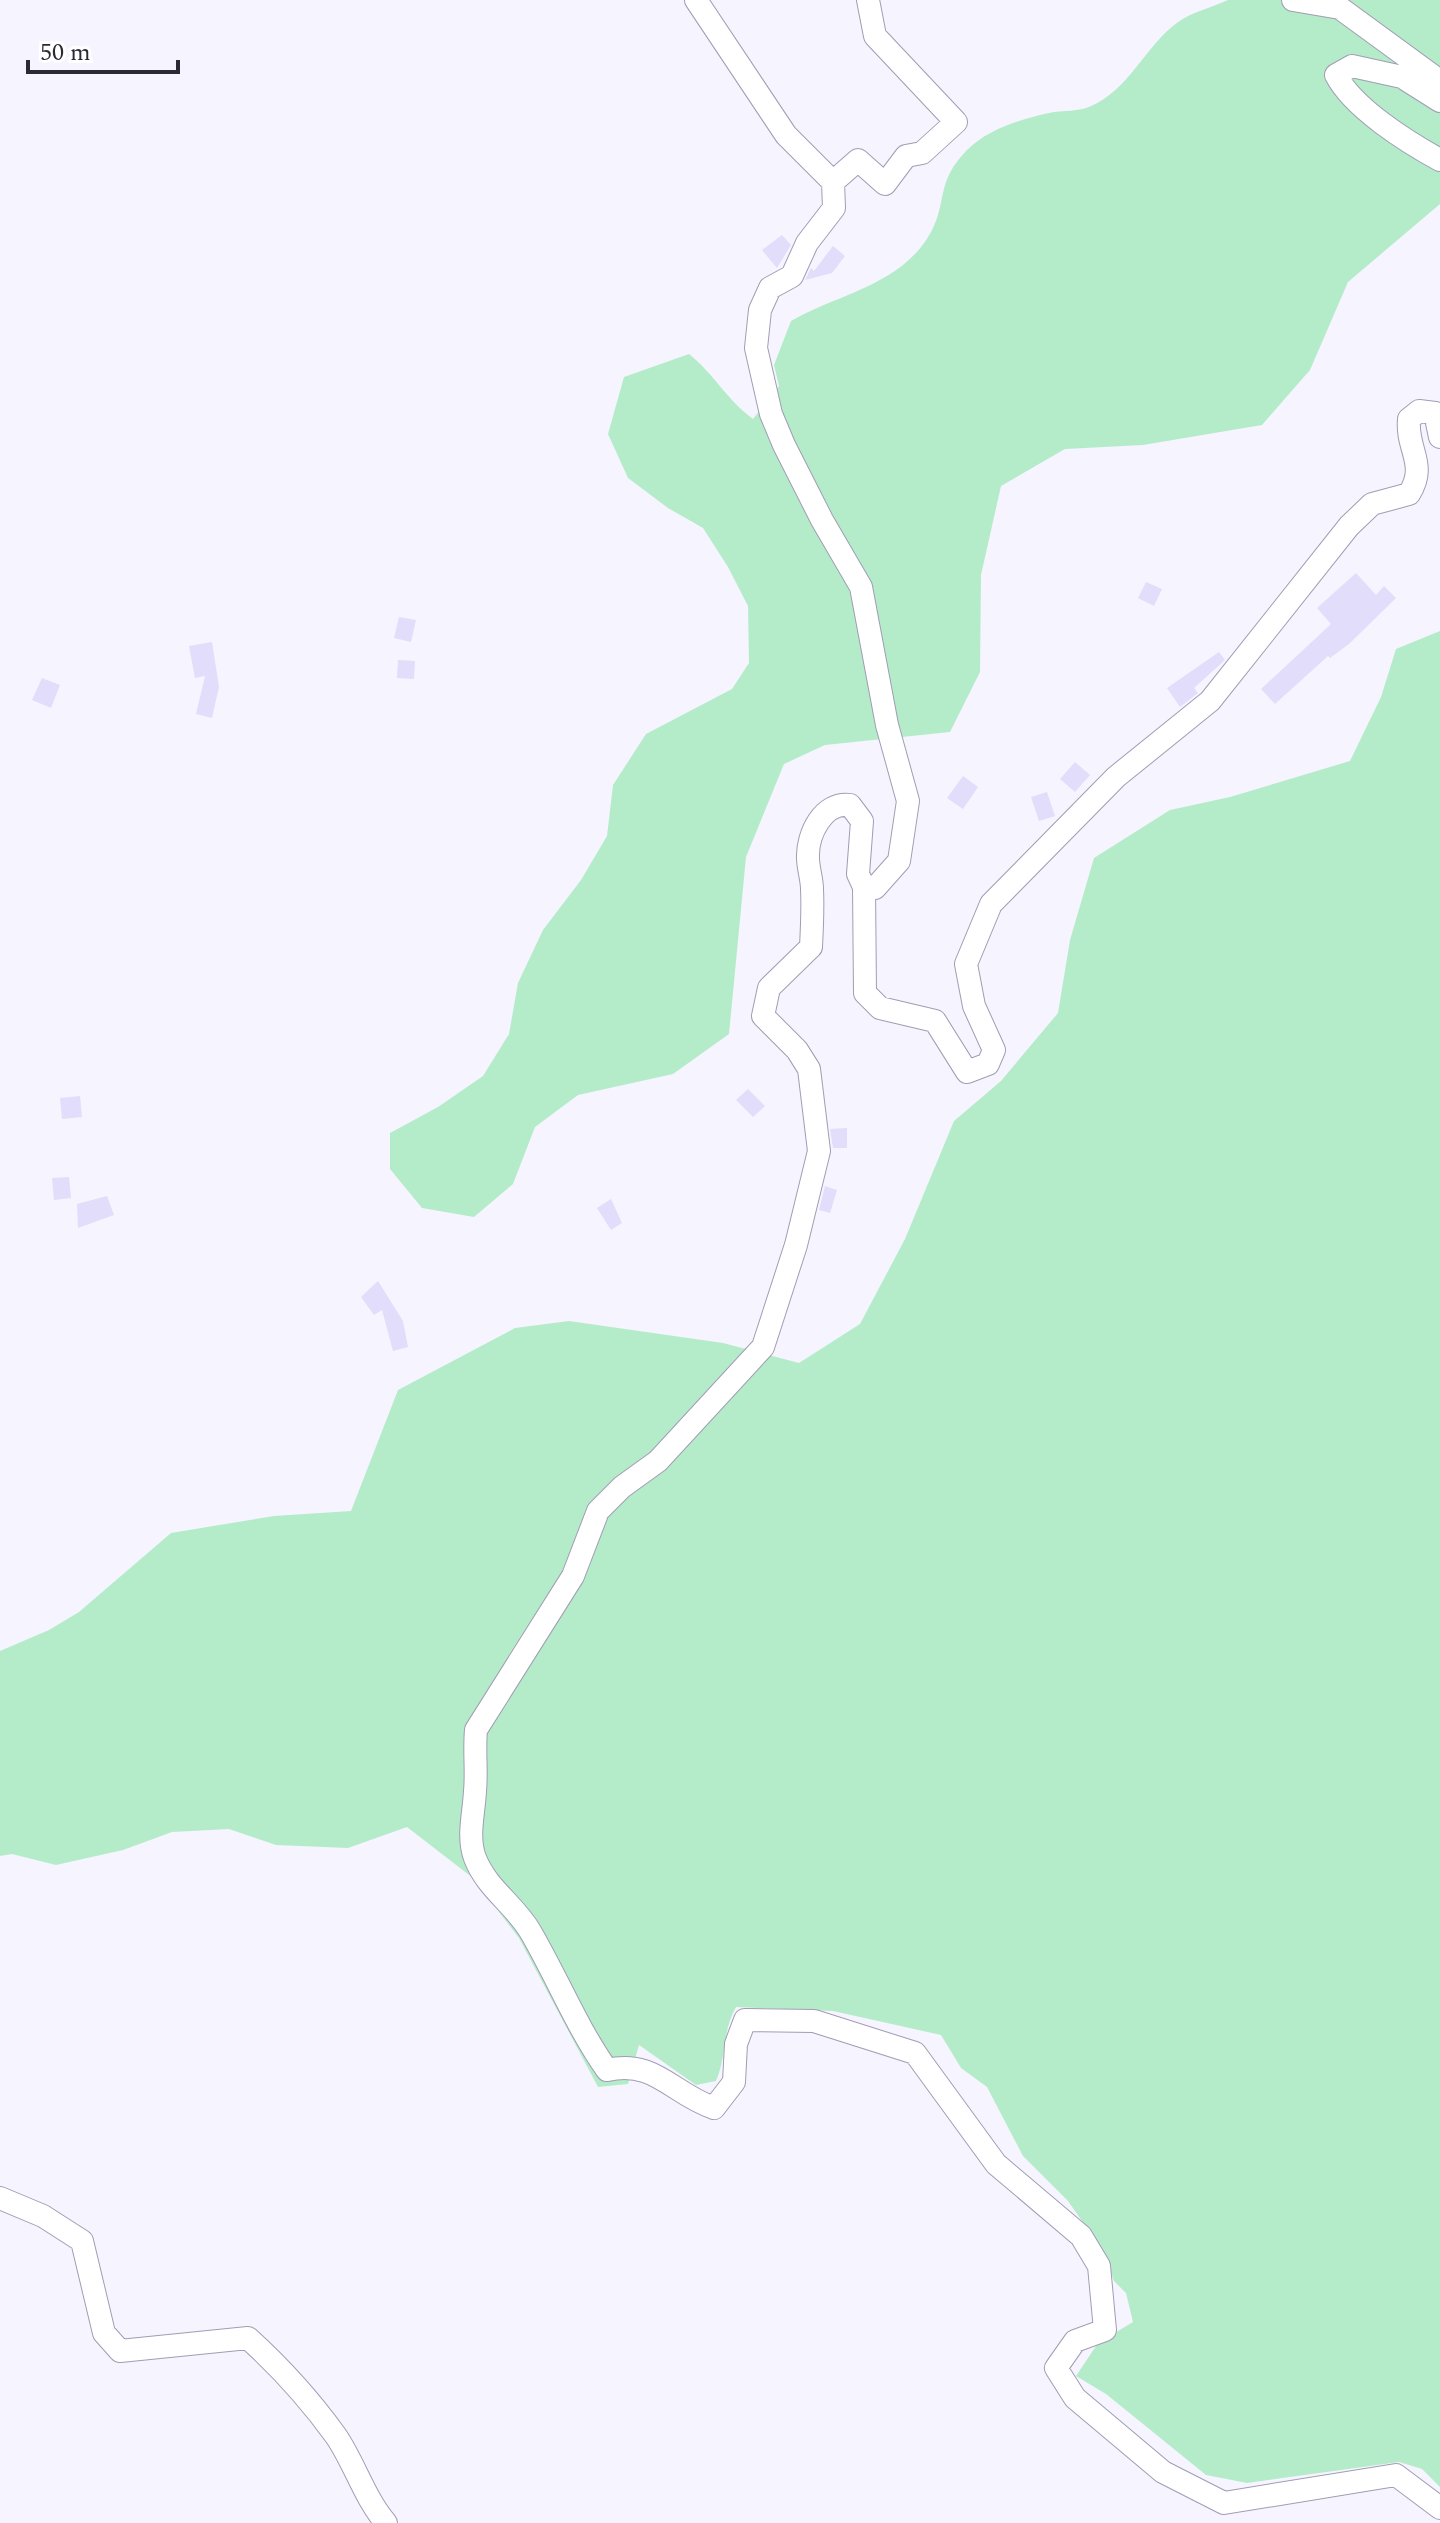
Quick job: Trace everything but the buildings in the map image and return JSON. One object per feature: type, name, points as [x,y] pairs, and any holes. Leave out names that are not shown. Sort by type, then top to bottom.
[{"type":"street","points":[[696,0],[786,135],[833,182],[834,208],[807,243],[792,276],[770,288],[760,310],[756,348],[771,414],[784,445],[861,587],[887,725],[908,801],[899,861],[875,888],[864,887]]},
{"type":"street","points":[[833,182],[858,160],[885,184],[906,156],[922,153],[956,122],[875,36],[868,0]]},
{"type":"street","points":[[1293,0],[1340,8],[1440,81]]},
{"type":"street","points":[[1440,101],[1402,77],[1352,66],[1336,75],[1343,89],[1410,144],[1440,160]]},
{"type":"street","points":[[1440,437],[1435,413],[1419,411],[1409,419],[1408,433],[1415,452],[1418,479],[1409,494],[1372,504],[1349,526],[1210,701],[1116,777],[991,904],[966,964],[974,1006],[994,1050],[988,1064],[967,1072],[935,1021],[880,1008],[865,993],[864,887],[858,874],[862,821],[850,805],[841,804],[825,813],[812,832],[807,855],[812,889],[811,947],[769,988],[763,1016],[797,1050],[809,1069],[819,1151],[777,1309],[763,1347],[658,1461],[622,1487],[598,1511],[573,1576],[476,1730],[473,1758],[476,1789],[471,1818],[474,1856],[493,1890],[529,1928],[583,2035],[607,2070],[628,2065],[649,2069],[693,2101],[714,2108],[734,2082],[736,2044],[745,2020],[814,2021],[915,2053],[996,2164],[1081,2236],[1099,2266],[1105,2330],[1075,2341],[1056,2368],[1075,2398],[1163,2472],[1224,2503],[1396,2475],[1440,2508]]},
{"type":"street","points":[[0,2198],[43,2216],[82,2241],[104,2333],[120,2351],[248,2338],[277,2365],[337,2439],[366,2496],[386,2523]]},
{"type":"green space","points":[[1228,0],[1440,0],[1440,204],[1348,282],[1310,370],[1262,425],[1143,445],[1065,449],[1001,486],[981,575],[980,672],[950,732],[825,745],[784,764],[746,857],[729,1034],[673,1074],[578,1095],[535,1127],[513,1184],[474,1217],[422,1208],[390,1169],[390,1133],[438,1107],[483,1076],[509,1034],[518,983],[543,930],[581,880],[607,836],[613,785],[646,734],[732,689],[749,663],[748,606],[728,567],[703,528],[668,508],[628,478],[608,434],[624,377],[689,354],[753,419],[779,386],[774,365],[791,321],[887,276],[919,250],[936,221],[950,172],[967,150],[1005,126],[1049,113],[1086,108],[1104,99],[1127,79],[1178,22]]},
{"type":"green space","points":[[1440,631],[1440,2487],[1422,2469],[1399,2462],[1247,2483],[1206,2475],[1106,2394],[1076,2376],[1098,2343],[1133,2322],[1126,2293],[1114,2281],[1103,2251],[1068,2201],[1023,2156],[987,2087],[961,2068],[941,2035],[833,2011],[736,2007],[716,2081],[696,2085],[639,2045],[628,2084],[598,2087],[519,1938],[473,1878],[407,1827],[348,1848],[276,1845],[229,1829],[172,1832],[123,1850],[56,1865],[12,1854],[0,1856],[0,1651],[49,1630],[79,1612],[171,1533],[274,1516],[351,1511],[398,1390],[515,1328],[569,1321],[723,1343],[799,1363],[860,1324],[905,1239],[954,1121],[1001,1081],[1058,1013],[1070,940],[1094,858],[1170,810],[1230,797],[1350,761],[1381,697],[1396,649]]}]
